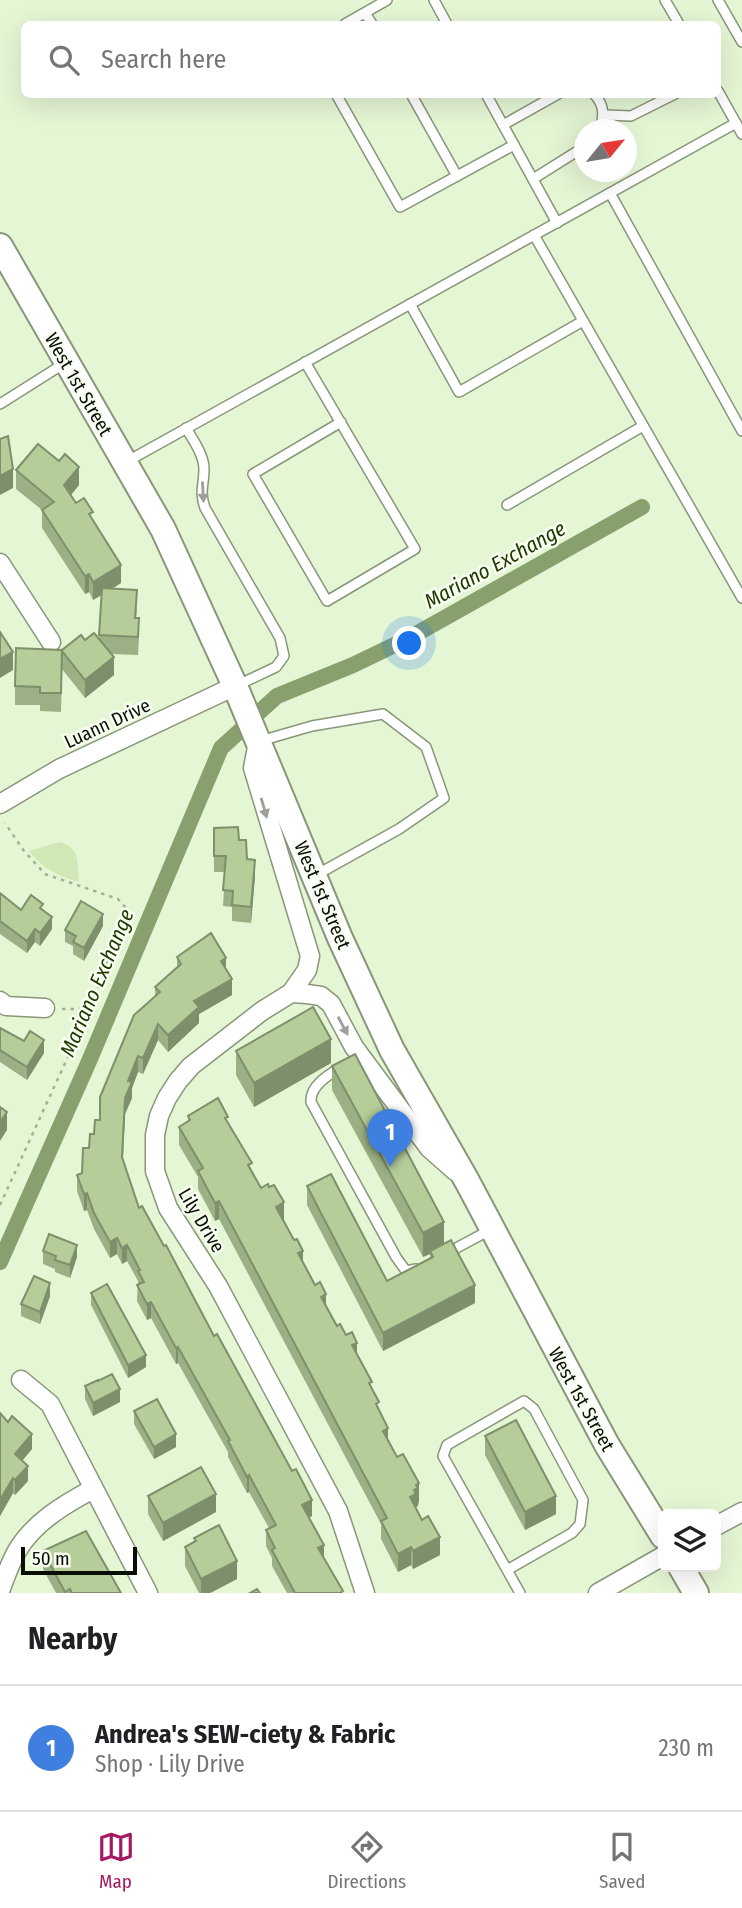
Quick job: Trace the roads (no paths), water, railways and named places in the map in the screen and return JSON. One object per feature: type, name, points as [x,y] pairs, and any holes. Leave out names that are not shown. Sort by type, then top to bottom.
[{"type":"main road","name":"West 1st Street","points":[[0,246],[163,529],[235,686],[340,938],[392,1050],[467,1181],[607,1445],[658,1528]]},
{"type":"main road","points":[[684,1572],[696,1593]]},
{"type":"street","points":[[0,563],[51,642]]},
{"type":"street","name":"Luann Drive","points":[[3,796],[235,686]]},
{"type":"street","points":[[258,742],[253,768],[310,956],[307,970],[291,993],[321,996],[331,1004],[361,1056],[429,1148],[467,1181]]},
{"type":"street","name":"Lily Drive","points":[[291,993],[262,1011],[191,1066],[178,1081],[159,1116],[154,1143],[155,1171],[168,1208],[218,1286],[338,1511],[365,1593]]},
{"type":"street","points":[[0,1000],[6,1006],[45,1008]]},
{"type":"street","points":[[21,1380],[50,1404],[148,1593]]},
{"type":"street","points":[[0,1591],[17,1551],[36,1528],[60,1508],[93,1489]]},
{"type":"street","points":[[721,1523],[742,1512]]},
{"type":"street","points":[[598,1593],[658,1559]]},
{"type":"lane","points":[[350,21],[387,0]]},
{"type":"lane","points":[[434,0],[445,21]]},
{"type":"lane","points":[[665,0],[677,21]]},
{"type":"lane","points":[[718,0],[742,43]]},
{"type":"lane","points":[[365,13],[370,21]]},
{"type":"lane","points":[[721,96],[742,134]]},
{"type":"lane","points":[[338,98],[400,207],[514,145]]},
{"type":"lane","points":[[413,98],[457,176]]},
{"type":"lane","points":[[488,98],[557,223]]},
{"type":"lane","points":[[503,125],[551,98]]},
{"type":"lane","points":[[597,98],[605,115],[604,119]]},
{"type":"lane","points":[[605,115],[631,116],[668,98]]},
{"type":"lane","points":[[124,463],[736,123]]},
{"type":"lane","points":[[533,179],[574,153]]},
{"type":"lane","points":[[610,193],[742,430]]},
{"type":"lane","points":[[534,235],[742,598]]},
{"type":"lane","points":[[410,304],[459,392],[583,321]]},
{"type":"lane","points":[[0,404],[66,362]]},
{"type":"lane","points":[[306,362],[341,422],[415,549],[327,601],[253,474],[341,422]]},
{"type":"lane","points":[[507,505],[643,426]]},
{"type":"lane","points":[[186,428],[199,451],[204,468],[200,494],[205,508],[281,638],[284,656],[276,667],[235,686]]},
{"type":"lane","points":[[258,742],[312,726],[383,714],[426,747],[444,798],[399,829],[314,876]]},
{"type":"lane","points":[[361,1056],[327,1075],[310,1096],[311,1102],[396,1257],[406,1270],[414,1270],[425,1264]]},
{"type":"lane","points":[[436,1258],[492,1229]]},
{"type":"lane","points":[[507,1570],[572,1533],[580,1524],[583,1500],[534,1409],[524,1401],[447,1445],[443,1455],[507,1570],[520,1593]]},
{"type":"waterway","name":"Mariano Exchange","points":[[257,714],[277,696],[353,665],[409,638],[642,507]]},
{"type":"waterway","name":"Mariano Exchange","points":[[0,1262],[90,1059],[221,748],[243,728]]},
{"type":"place","name":"Andrea's SEW-ciety & Fabric","points":[[390,1167]]}]
